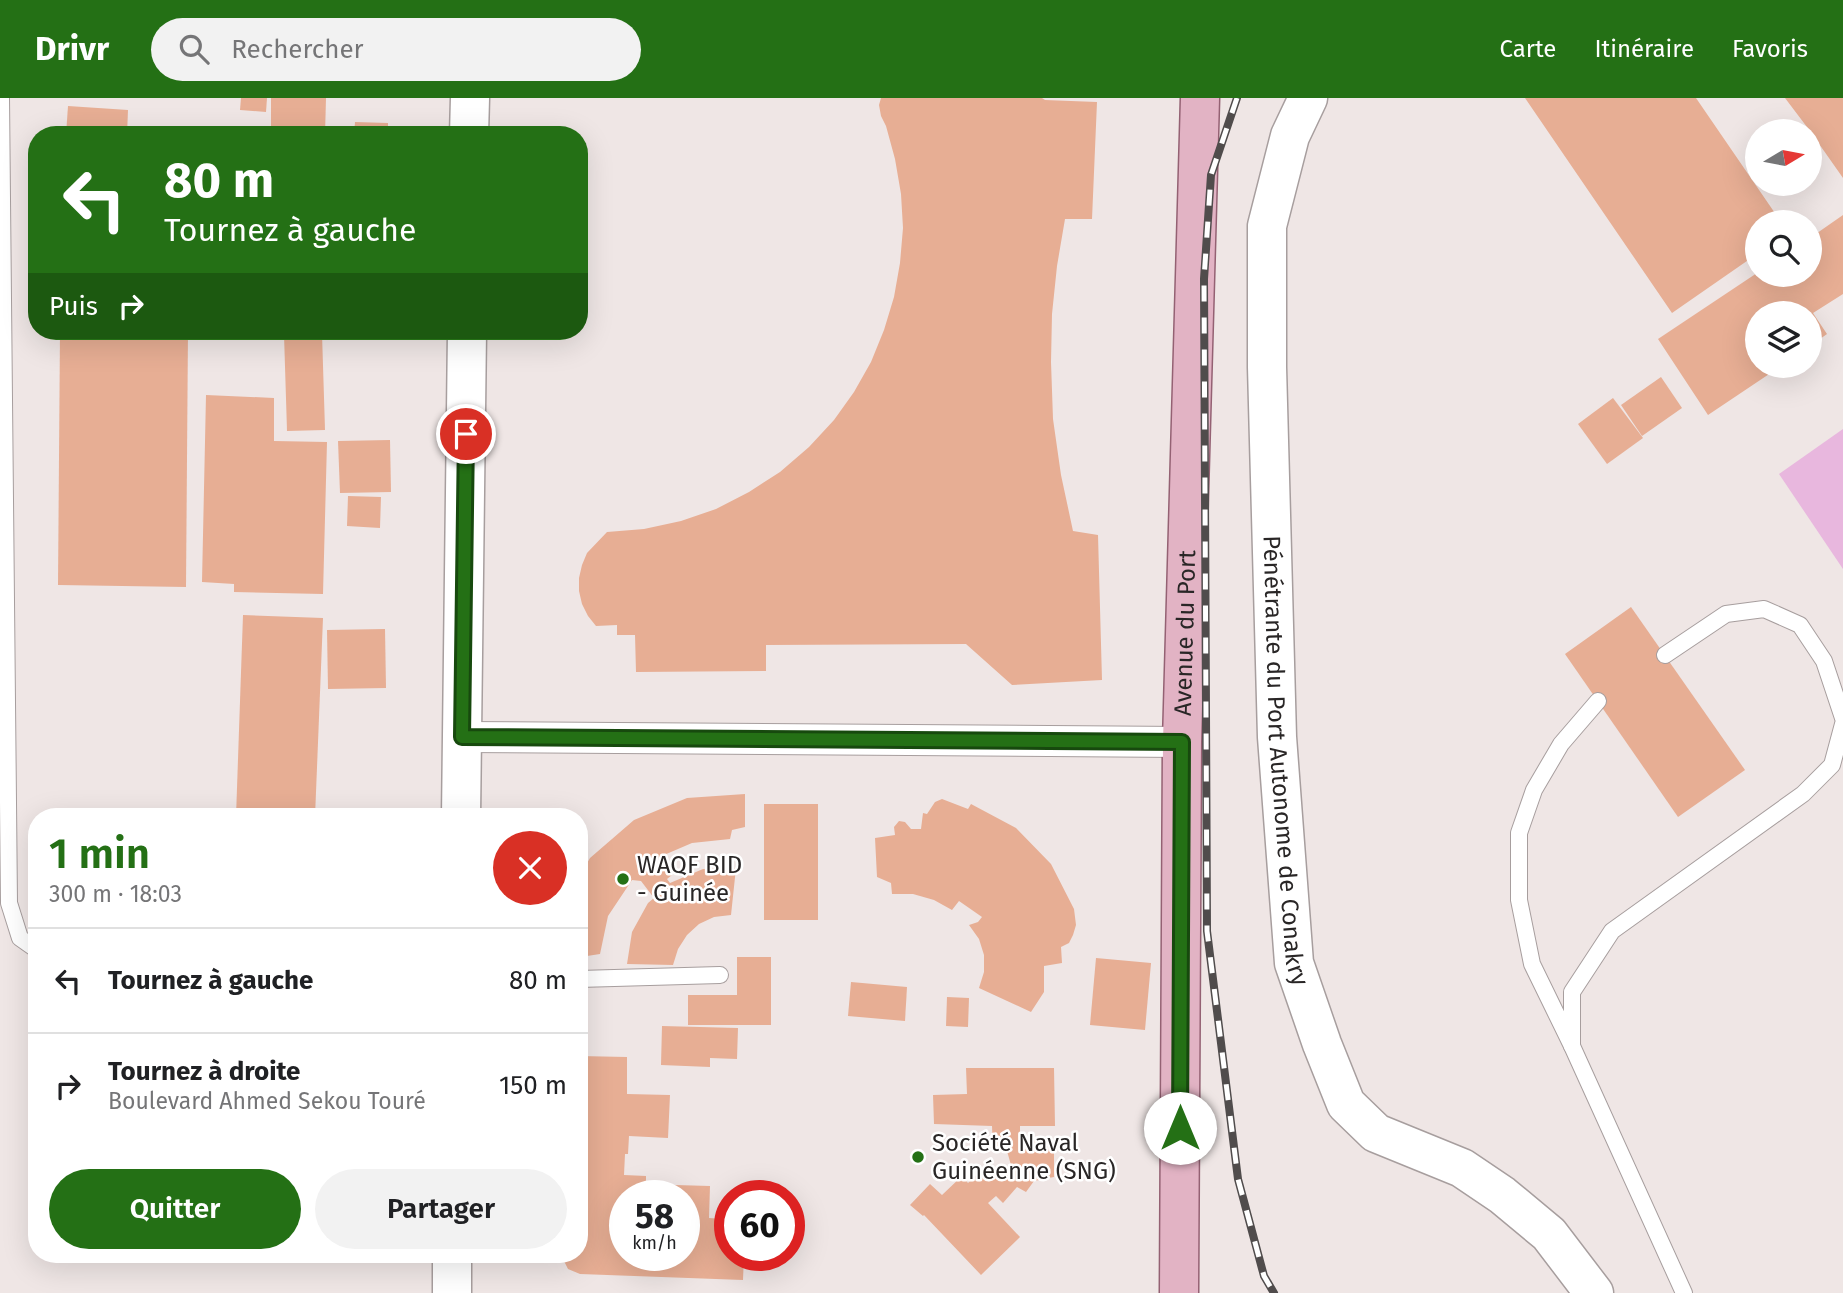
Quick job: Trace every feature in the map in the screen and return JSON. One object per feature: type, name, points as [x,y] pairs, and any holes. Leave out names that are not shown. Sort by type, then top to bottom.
[{"type":"main road","name":"Avenue du Port","points":[[1179,1293],[1182,742],[1200,98]]},
{"type":"street","points":[[469,126],[470,98]]},
{"type":"street","name":"Pénétrante du Port Autonome de Conakry","points":[[1308,98],[1290,136],[1267,226],[1267,366],[1278,737],[1294,963],[1346,1104],[1376,1133],[1462,1168],[1502,1195],[1549,1234],[1594,1293]]},
{"type":"street","points":[[461,808],[467,340]]},
{"type":"street","points":[[462,737],[1182,742]]},
{"type":"street","points":[[452,1263],[452,1293]]},
{"type":"lane","points":[[1,98],[9,903],[20,938],[28,944]]},
{"type":"lane","points":[[1665,655],[1726,614],[1764,609],[1800,625],[1824,661],[1843,718]]},
{"type":"lane","points":[[1598,701],[1561,744],[1534,790],[1519,832],[1519,900],[1532,964],[1684,1293]]},
{"type":"lane","points":[[1572,1046],[1572,992],[1612,931],[1803,794],[1832,765],[1843,724]]},
{"type":"lane","points":[[588,979],[720,975]]},
{"type":"shaded area","points":[[1843,429],[1843,569],[1779,474]]},
{"type":"building","points":[[241,98],[267,98],[266,112],[240,110]]},
{"type":"building","points":[[271,98],[326,98],[325,126],[271,126]]},
{"type":"building","points":[[881,98],[1042,98],[1097,102],[1092,219],[1065,219],[1052,314],[1051,362],[1053,419],[1073,531],[1098,535],[1102,680],[1012,685],[966,644],[766,645],[766,671],[636,672],[635,635],[617,635],[617,625],[596,626],[582,604],[579,578],[587,553],[607,532],[644,529],[681,521],[716,509],[780,472],[809,447],[834,420],[871,362],[894,297],[903,228],[901,194],[895,159],[881,116]]},
{"type":"building","points":[[1525,98],[1696,98],[1745,169],[1745,196],[1763,196],[1773,210],[1745,210],[1745,262],[1672,313]]},
{"type":"building","points":[[1785,98],[1843,98],[1843,178],[1822,148],[1822,119],[1801,119]]},
{"type":"building","points":[[68,106],[128,110],[127,126],[67,126]]},
{"type":"building","points":[[355,122],[388,123],[388,126],[355,126]]},
{"type":"building","points":[[1843,215],[1843,294],[1822,307],[1822,301],[1745,301],[1745,378],[1763,378],[1708,415],[1658,339],[1745,281],[1745,287],[1822,287],[1822,230]]},
{"type":"building","points":[[60,340],[188,340],[186,587],[58,585]]},
{"type":"building","points":[[284,340],[322,340],[325,430],[287,431]]},
{"type":"building","points":[[1661,377],[1682,408],[1642,436],[1621,405]]},
{"type":"building","points":[[206,395],[274,398],[274,441],[327,442],[323,594],[234,592],[234,584],[202,582]]},
{"type":"building","points":[[1613,398],[1643,438],[1607,464],[1578,424]]},
{"type":"building","points":[[390,440],[391,492],[340,493],[338,441]]},
{"type":"building","points":[[348,496],[381,497],[380,528],[347,526]]},
{"type":"building","points":[[1631,607],[1745,770],[1678,817],[1565,654]]},
{"type":"building","points":[[243,615],[323,618],[315,808],[236,808]]},
{"type":"building","points":[[385,629],[386,688],[328,689],[327,630]]},
{"type":"building","name":"WAQF BID - Guinée","points":[[745,794],[745,827],[732,830],[730,839],[692,843],[653,861],[660,871],[665,868],[672,875],[667,879],[670,883],[703,869],[736,868],[731,915],[714,917],[699,924],[687,935],[678,949],[673,965],[627,964],[632,932],[648,903],[654,898],[641,881],[632,880],[608,916],[600,954],[588,956],[590,858],[634,820],[687,798]]},
{"type":"building","points":[[942,799],[968,809],[971,804],[1016,828],[1051,864],[1074,909],[1076,925],[1069,943],[1061,947],[1062,963],[1044,966],[1044,992],[1031,1012],[979,988],[984,972],[984,955],[979,939],[969,925],[978,922],[982,917],[959,901],[952,910],[934,900],[913,894],[892,894],[891,883],[877,877],[875,838],[895,835],[894,827],[899,821],[905,822],[911,829],[921,829],[923,813],[927,814],[935,802]]},
{"type":"building","points":[[764,804],[818,804],[818,920],[764,920]]},
{"type":"building","points":[[737,957],[771,957],[771,1025],[688,1025],[688,995],[737,995]]},
{"type":"building","points":[[1096,958],[1151,963],[1145,1030],[1090,1025]]},
{"type":"building","points":[[851,982],[907,987],[905,1021],[848,1016]]},
{"type":"building","points":[[947,997],[969,998],[968,1027],[946,1026]]},
{"type":"building","points":[[662,1026],[738,1028],[737,1059],[710,1058],[710,1067],[661,1065]]},
{"type":"building","points":[[588,1056],[627,1057],[627,1094],[670,1095],[668,1138],[629,1136],[624,1175],[646,1176],[646,1180],[609,1180],[609,1271],[700,1271],[700,1186],[710,1186],[709,1218],[714,1218],[714,1271],[743,1271],[743,1280],[580,1274],[568,1269],[565,1263],[588,1263]]},
{"type":"building","points":[[966,1068],[1054,1068],[1055,1126],[1020,1126],[1020,1136],[1037,1139],[1054,1150],[1054,1177],[1034,1181],[1026,1192],[1017,1187],[1003,1203],[996,1196],[988,1203],[1020,1237],[981,1275],[924,1215],[910,1205],[930,1184],[942,1195],[962,1176],[968,1183],[987,1165],[999,1178],[1011,1165],[1007,1151],[993,1152],[992,1126],[934,1124],[933,1095],[967,1094]]},
{"type":"railway","points":[[1237,98],[1211,175],[1204,279],[1207,931],[1238,1179],[1264,1276],[1274,1293]]},
{"type":"place","name":"WAQF BID - Guinée","points":[[623,879]]},
{"type":"place","name":"Société Naval Guinéenne (SNG)","points":[[918,1157]]},
{"type":"route","points":[[466,434],[462,737],[1182,742],[1180,1128]]}]
